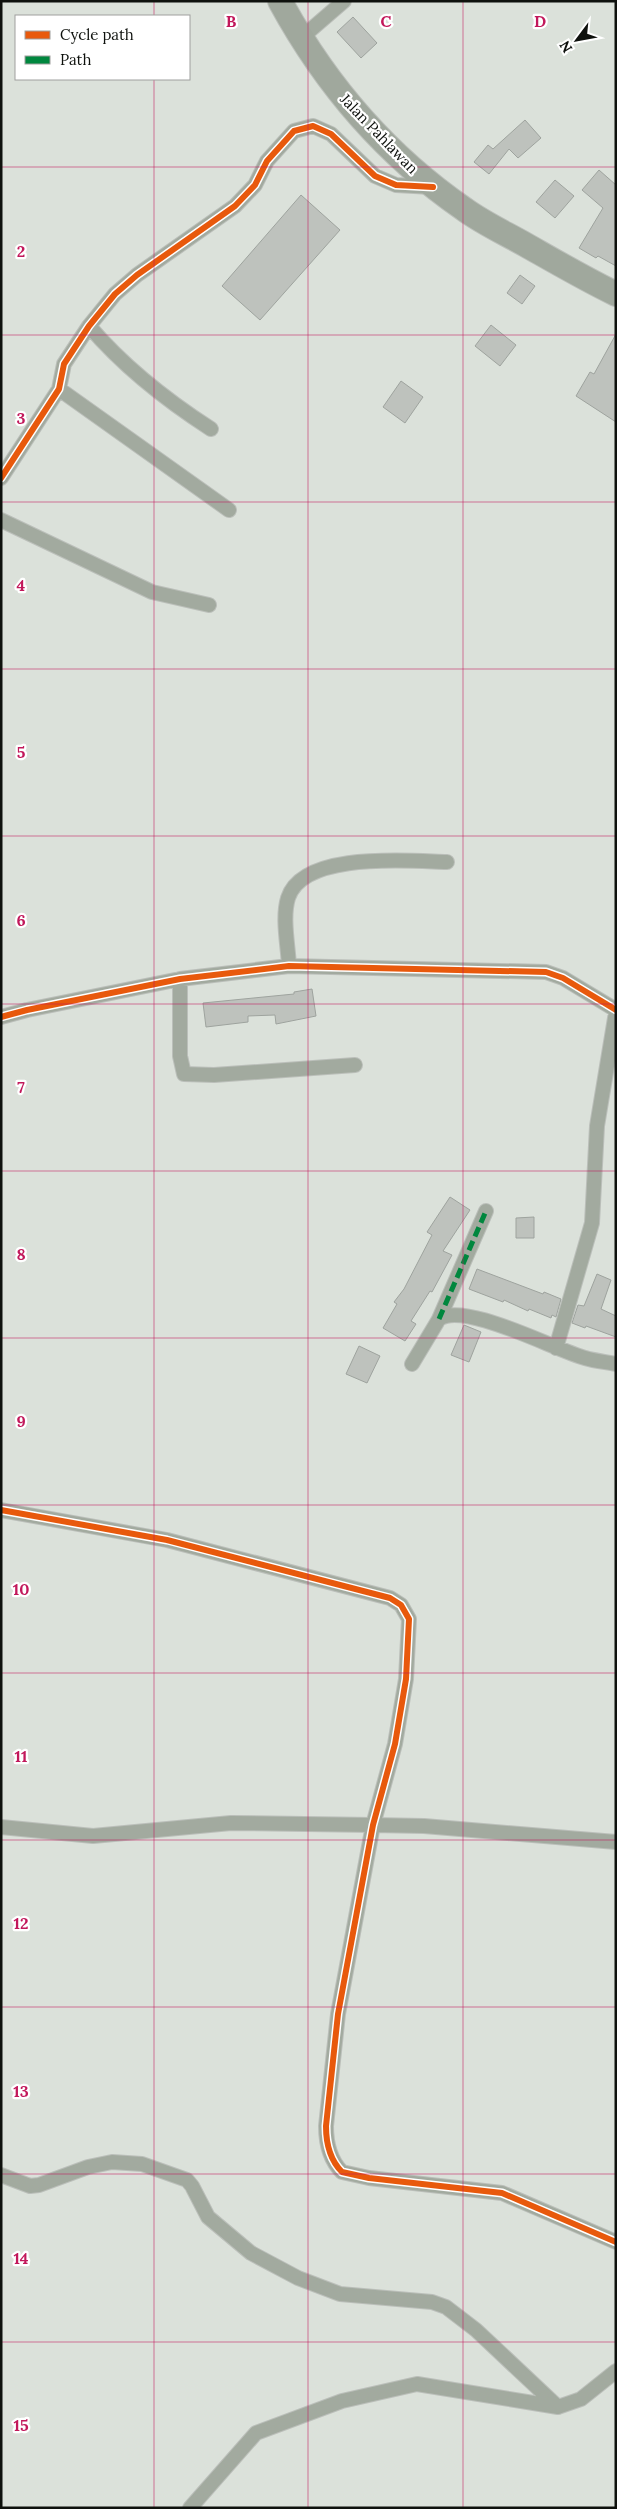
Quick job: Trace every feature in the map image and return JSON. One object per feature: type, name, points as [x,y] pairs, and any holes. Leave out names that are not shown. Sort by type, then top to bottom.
[{"type":"highway","name":"Jalan Pahlawan","points":[[280,1],[300,39],[339,94],[396,155],[433,187],[466,211],[589,281],[616,294]]},
{"type":"street","points":[[300,39],[344,1]]},
{"type":"street","points":[[1,478],[58,389],[64,364],[89,326],[115,294],[137,275],[235,206],[254,185],[267,161],[294,131],[313,126],[331,134],[375,176],[396,185],[433,187]]},
{"type":"street","points":[[89,326],[110,351],[165,398],[211,429]]},
{"type":"street","points":[[58,389],[228,510]]},
{"type":"street","points":[[1,520],[152,592],[209,605]]},
{"type":"street","points":[[289,966],[286,911],[288,896],[309,875],[324,867],[359,861],[447,862]]},
{"type":"street","points":[[1,1017],[180,979],[289,966],[546,972],[562,978],[616,1011],[597,1126],[592,1223],[556,1348]]},
{"type":"street","points":[[180,979],[180,1056],[184,1074],[214,1076],[355,1065]]},
{"type":"street","points":[[412,1364],[439,1320],[486,1211]]},
{"type":"street","points":[[439,1320],[445,1316],[484,1319],[585,1358],[616,1364]]},
{"type":"street","points":[[1,1510],[167,1540],[390,1598],[401,1605],[409,1619],[406,1679],[396,1744],[374,1825],[338,2014],[326,2137],[337,2167],[342,2172],[368,2178],[502,2193],[616,2242]]},
{"type":"street","points":[[1,1827],[93,1836],[231,1823],[424,1826],[616,1842]]},
{"type":"street","points":[[1,2175],[30,2186],[39,2185],[88,2167],[112,2162],[142,2164],[184,2179],[192,2186],[208,2217],[251,2253],[298,2278],[340,2294],[432,2302],[446,2307],[476,2330],[558,2407]]},
{"type":"street","points":[[190,2508],[256,2433],[342,2401],[417,2384],[558,2407],[581,2399],[616,2372]]},
{"type":"building","points":[[353,17],[377,43],[361,58],[337,32]]},
{"type":"building","points":[[525,120],[541,138],[518,158],[509,149],[489,174],[474,162],[488,145],[493,149]]},
{"type":"building","points":[[599,170],[616,185],[616,266],[598,256],[596,258],[579,248],[603,208],[582,190]]},
{"type":"building","points":[[555,180],[574,196],[555,218],[536,202]]},
{"type":"building","points":[[301,195],[340,230],[260,320],[222,286]]},
{"type":"building","points":[[520,275],[535,286],[522,304],[507,293]]},
{"type":"building","points":[[491,325],[516,345],[500,366],[475,346]]},
{"type":"building","points":[[616,334],[616,422],[576,396],[590,372],[594,374]]},
{"type":"building","points":[[401,381],[423,397],[405,423],[383,407]]},
{"type":"building","points":[[312,989],[316,1016],[276,1024],[275,1015],[248,1016],[248,1022],[206,1027],[203,1003],[294,994],[294,992]]},
{"type":"building","points":[[450,1197],[470,1210],[443,1251],[452,1255],[432,1292],[430,1291],[411,1321],[416,1324],[405,1341],[383,1328],[397,1304],[394,1302],[404,1289],[432,1235],[427,1232]]},
{"type":"building","points":[[534,1217],[534,1238],[516,1238],[516,1218]]},
{"type":"building","points":[[477,1269],[561,1299],[556,1317],[552,1315],[551,1318],[529,1309],[528,1311],[504,1300],[503,1302],[469,1289]]},
{"type":"building","points":[[597,1274],[611,1280],[601,1309],[616,1316],[616,1337],[572,1323],[578,1305],[584,1306]]},
{"type":"building","points":[[464,1325],[481,1332],[469,1362],[451,1355]]},
{"type":"building","points":[[359,1346],[380,1356],[367,1383],[346,1374]]},
{"type":"marked path","points":[[439,1319],[486,1211]]},
{"type":"cycle path","points":[[1,478],[59,389],[64,364],[89,326],[115,294],[137,275],[235,206],[255,185],[267,161],[294,131],[313,126],[331,134],[375,176],[396,185],[433,187]]},
{"type":"cycle path","points":[[1,1017],[180,979],[289,966],[546,972],[563,978],[616,1010]]},
{"type":"cycle path","points":[[1,1510],[167,1540],[390,1598],[401,1605],[409,1619],[406,1679],[395,1744],[373,1825],[338,2014],[326,2126],[327,2138],[334,2162],[342,2172],[369,2178],[502,2193],[616,2242]]}]
